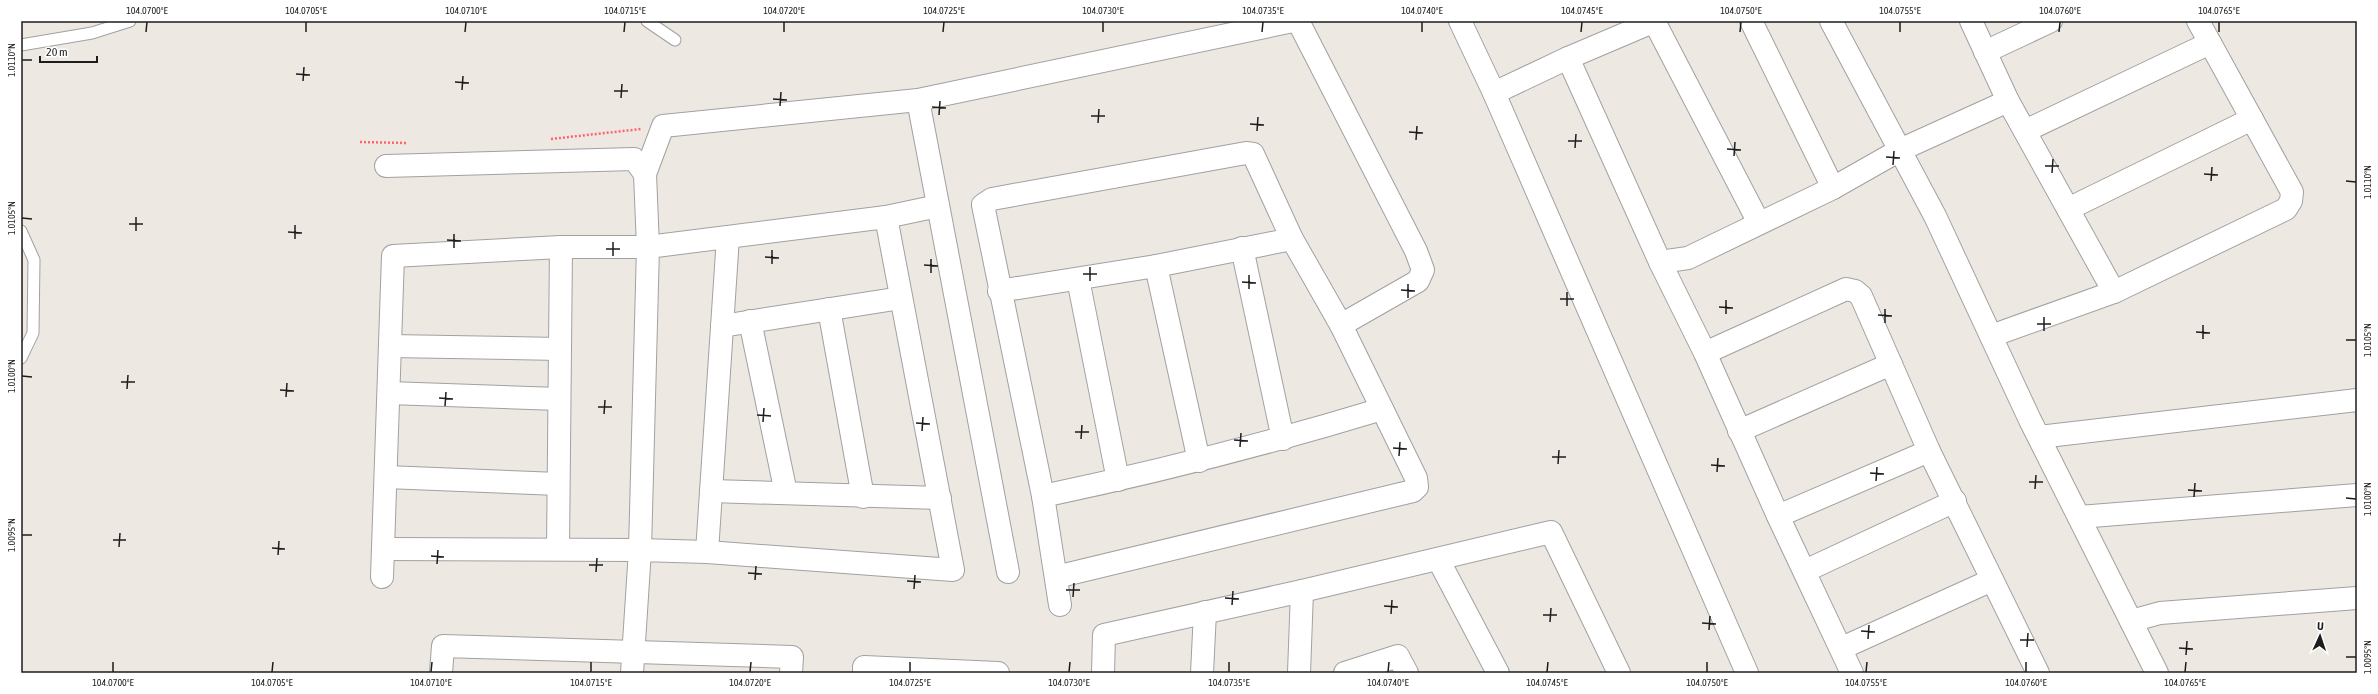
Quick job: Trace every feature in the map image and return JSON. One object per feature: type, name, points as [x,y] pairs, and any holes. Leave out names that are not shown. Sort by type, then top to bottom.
[{"type":"street","points":[[632,673],[640,550],[648,247],[645,174],[664,126],[918,100],[1293,21]]},
{"type":"street","points":[[1298,21],[1416,252],[1423,270],[1418,281],[1341,325]]},
{"type":"street","points":[[1460,21],[1494,93],[1747,673]]},
{"type":"street","points":[[1494,93],[1568,58],[1655,21],[1759,223]]},
{"type":"street","points":[[1751,21],[1833,188]]},
{"type":"street","points":[[1831,21],[1935,216],[2039,437],[2157,673]]},
{"type":"street","points":[[1971,21],[2008,101],[2114,292]]},
{"type":"street","points":[[1986,52],[2050,21]]},
{"type":"street","points":[[1991,336],[2114,292],[2286,209],[2291,201],[2292,192],[2198,21]]},
{"type":"street","points":[[2025,131],[2210,42]]},
{"type":"street","points":[[1568,58],[1660,262],[1705,354],[1778,516],[1842,648],[1852,673]]},
{"type":"street","points":[[918,100],[1008,572]]},
{"type":"street","points":[[1660,262],[1688,258],[1833,188],[1900,150],[2008,101]]},
{"type":"street","points":[[2068,209],[2252,118]]},
{"type":"street","points":[[1056,577],[1413,491],[1417,487],[1416,478],[1341,325],[1292,239],[1254,154],[1246,153],[992,198],[983,205],[999,291],[1043,496],[1060,605]]},
{"type":"street","points":[[386,166],[634,159],[645,174]]},
{"type":"street","points":[[382,577],[393,256],[560,247],[648,247],[886,217],[938,206]]},
{"type":"street","points":[[384,549],[558,549],[706,552],[953,570],[886,217]]},
{"type":"street","points":[[706,552],[728,237]]},
{"type":"street","points":[[999,291],[1156,266],[1292,239]]},
{"type":"street","points":[[558,549],[560,247]]},
{"type":"street","points":[[1242,248],[1282,439]]},
{"type":"street","points":[[1156,266],[1199,461]]},
{"type":"street","points":[[1078,279],[1118,480]]},
{"type":"street","points":[[1705,354],[1846,289],[1855,291],[1861,296],[1929,451],[2038,673]]},
{"type":"street","points":[[722,326],[901,298]]},
{"type":"street","points":[[829,309],[863,497]]},
{"type":"street","points":[[750,321],[786,493]]},
{"type":"street","points":[[390,346],[560,349]]},
{"type":"street","points":[[1739,431],[1891,364]]},
{"type":"street","points":[[389,393],[559,399]]},
{"type":"street","points":[[2039,437],[2357,400]]},
{"type":"street","points":[[1043,496],[1199,461],[1282,439],[1382,409]]},
{"type":"street","points":[[1778,516],[1929,451]]},
{"type":"street","points":[[386,477],[558,484]]},
{"type":"street","points":[[711,491],[863,497],[940,498]]},
{"type":"street","points":[[2079,518],[2357,495]]},
{"type":"street","points":[[1805,571],[1955,502]]},
{"type":"street","points":[[1103,673],[1104,635],[1302,591],[1551,532],[1619,673]]},
{"type":"street","points":[[1438,559],[1498,673]]},
{"type":"street","points":[[1842,648],[1992,580]]},
{"type":"street","points":[[1299,673],[1302,591]]},
{"type":"street","points":[[2131,621],[2160,613],[2357,598]]},
{"type":"street","points":[[1202,673],[1205,612]]},
{"type":"street","points":[[441,673],[443,646],[792,657],[791,673]]},
{"type":"street","points":[[1345,673],[1398,656],[1407,673]]},
{"type":"street","points":[[864,673],[864,667],[998,673]]},
{"type":"lane","points":[[21,45],[92,33],[130,21]]},
{"type":"lane","points":[[647,21],[675,40]]},
{"type":"lane","points":[[21,230],[34,260],[33,333],[21,358]]},
{"type":"path","points":[[547,140],[664,126]]},
{"type":"path","points":[[360,142],[409,143]]}]
